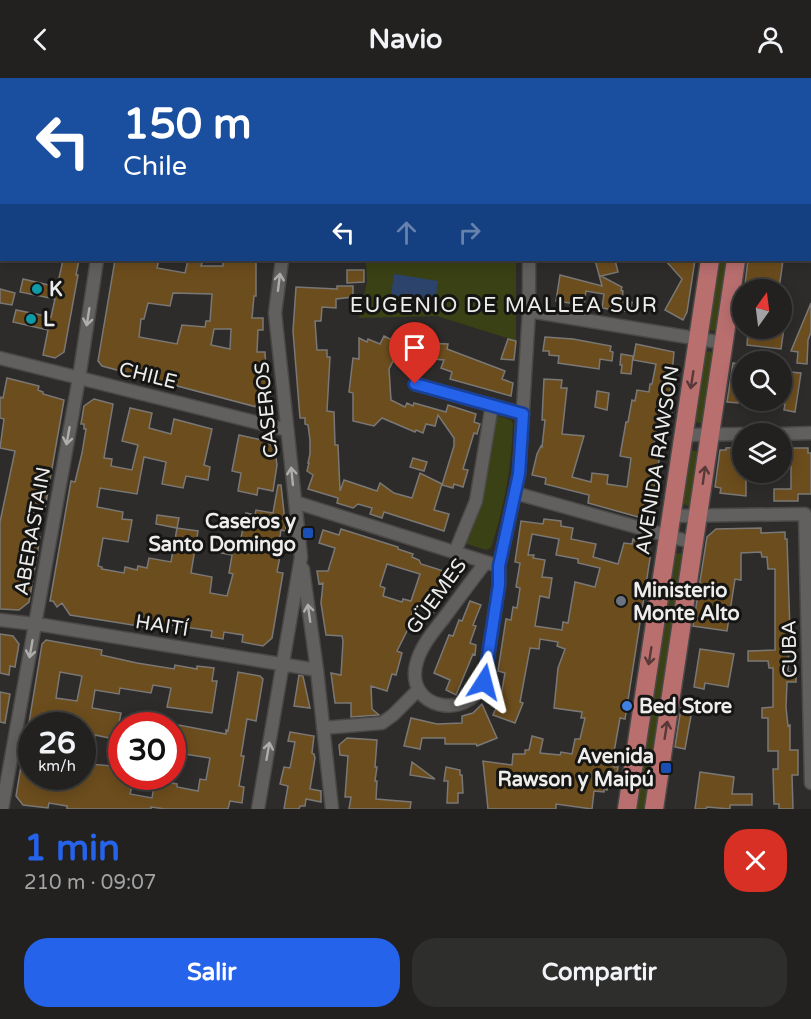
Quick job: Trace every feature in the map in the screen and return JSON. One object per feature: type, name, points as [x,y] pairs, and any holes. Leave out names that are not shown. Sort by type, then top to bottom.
[{"type":"main road","name":"AVENIDA RAWSON","points":[[627,809],[710,261]]},
{"type":"main road","points":[[654,809],[736,261]]},
{"type":"street","name":"ABERASTAIN","points":[[2,809],[97,261]]},
{"type":"street","name":"CASEROS","points":[[282,261],[275,313],[301,557],[317,670],[332,809]]},
{"type":"street","name":"GÜEMES","points":[[486,562],[421,650],[414,675],[418,690],[434,703],[452,707],[474,698],[484,682],[499,585],[499,566],[519,474],[530,261]]},
{"type":"street","points":[[529,311],[724,344]]},
{"type":"street","name":"CHILE","points":[[0,358],[287,430]]},
{"type":"street","points":[[415,384],[523,414]]},
{"type":"street","name":"GÜEMES","points":[[455,552],[476,501],[492,405]]},
{"type":"street","points":[[792,434],[811,433]]},
{"type":"street","points":[[684,435],[732,434]]},
{"type":"street","points":[[515,493],[694,543]]},
{"type":"street","points":[[295,502],[499,566]]},
{"type":"street","name":"CUBA","points":[[698,516],[805,514],[811,783]]},
{"type":"street","points":[[671,516],[698,516]]},
{"type":"street","name":"CASEROS","points":[[258,809],[301,557]]},
{"type":"street","name":"HAITÍ","points":[[0,620],[317,670]]},
{"type":"street","points":[[323,728],[382,723],[418,690]]},
{"type":"green space","points":[[366,261],[516,261],[516,341],[437,316],[359,318],[367,282]]},
{"type":"green space","points":[[717,261],[729,261],[719,329],[712,331],[707,328]]},
{"type":"green space","points":[[709,351],[715,355],[705,422],[698,423],[693,420],[703,353]]},
{"type":"green space","points":[[499,416],[511,420],[513,424],[511,457],[500,517],[491,548],[486,550],[466,542],[482,503],[496,418]]},
{"type":"green space","points":[[692,450],[698,452],[693,504],[688,506],[681,503],[688,452]]},
{"type":"green space","points":[[674,554],[683,554],[647,809],[637,809],[636,800]]},
{"type":"water","points":[[394,274],[438,281],[435,302],[391,295]]},
{"type":"building","points":[[63,261],[79,261],[64,352],[55,358],[43,355],[48,330],[13,322],[16,310],[51,317],[55,299],[20,292],[23,279],[57,287]]},
{"type":"building","points":[[115,261],[159,261],[157,268],[185,273],[188,261],[203,261],[201,266],[223,266],[223,261],[256,261],[256,296],[254,296],[252,318],[263,318],[263,330],[258,330],[257,352],[265,352],[268,406],[264,409],[102,366],[98,361]],"holes":[[[173,293],[212,294],[210,321],[206,321],[205,327],[182,325],[177,344],[139,337],[141,319],[144,319],[148,303],[170,306]],[[214,329],[231,329],[230,349],[211,345]]]},
{"type":"building","points":[[595,261],[615,261],[618,272],[601,276],[622,287],[622,300],[632,302],[630,312],[602,308],[604,294],[586,291],[584,305],[556,301],[560,275],[602,286]]},
{"type":"building","points":[[666,261],[695,261],[687,312],[683,320],[665,310],[682,279]]},
{"type":"building","points":[[748,261],[783,261],[780,279],[746,279]]},
{"type":"building","points":[[347,270],[364,270],[364,282],[347,283]]},
{"type":"building","points":[[337,286],[353,286],[353,297],[336,299],[336,308],[322,307],[321,321],[315,321],[317,350],[327,350],[327,357],[330,357],[327,411],[334,412],[340,491],[344,480],[377,491],[380,483],[394,493],[412,498],[420,473],[442,484],[434,510],[449,514],[444,531],[384,512],[382,518],[370,514],[372,508],[358,504],[353,508],[337,503],[338,498],[308,489],[313,475],[307,471],[310,454],[308,425],[305,424],[305,418],[300,418],[293,331],[296,287],[337,289]]},
{"type":"building","points":[[0,289],[15,293],[12,305],[0,303]]},
{"type":"building","points":[[811,303],[811,332],[808,340],[807,364],[797,363],[798,352],[791,351]]},
{"type":"building","points":[[384,336],[396,342],[403,342],[389,369],[391,400],[405,407],[407,403],[413,406],[414,403],[446,412],[448,405],[476,414],[474,422],[480,424],[477,434],[474,433],[463,469],[468,470],[463,487],[454,484],[453,488],[442,485],[454,446],[454,438],[438,415],[435,426],[426,424],[423,433],[416,430],[415,432],[382,418],[374,426],[353,421],[353,393],[349,392],[353,358],[359,359],[359,338],[380,344]]},
{"type":"building","points":[[545,337],[573,339],[611,346],[612,361],[600,359],[599,369],[558,363],[559,356],[549,355],[549,351],[543,351]]},
{"type":"building","points":[[508,339],[516,341],[514,360],[501,359]]},
{"type":"building","points":[[747,339],[782,339],[781,349],[747,345]]},
{"type":"building","points":[[403,342],[448,344],[447,349],[505,371],[502,379],[513,383],[511,396],[450,379],[452,372],[441,368],[444,360],[411,357]]},
{"type":"building","points":[[636,344],[674,352],[669,403],[673,404],[672,413],[667,412],[664,427],[657,426],[653,454],[660,455],[651,506],[644,505],[642,518],[588,503],[589,495],[545,484],[546,478],[532,475],[537,454],[542,447],[545,420],[542,420],[544,379],[562,380],[561,388],[567,388],[562,434],[584,436],[572,477],[591,482],[592,473],[608,475],[607,484],[627,487],[631,458],[620,456],[626,422],[628,422],[632,400],[635,401],[637,390],[649,392],[656,364],[633,360]]},
{"type":"building","points":[[621,354],[633,356],[631,374],[621,373]]},
{"type":"building","points":[[732,370],[732,402],[727,402]]},
{"type":"building","points":[[792,372],[801,373],[795,412],[790,411],[792,411]]},
{"type":"building","points":[[7,378],[39,386],[38,390],[43,394],[64,400],[45,508],[35,506],[31,535],[40,537],[29,602],[19,610],[0,609],[0,522],[15,451],[0,448],[4,419],[0,418],[0,397],[3,398]]},
{"type":"building","points":[[597,391],[609,393],[607,410],[595,407]]},
{"type":"building","points":[[94,399],[113,404],[104,458],[112,459],[111,466],[132,470],[138,445],[122,441],[130,408],[152,413],[149,428],[171,434],[174,419],[212,429],[204,465],[210,467],[208,480],[186,476],[183,488],[162,484],[166,462],[144,457],[137,494],[100,488],[97,507],[123,512],[122,519],[132,520],[128,542],[103,538],[98,566],[102,569],[124,573],[125,567],[137,570],[138,566],[147,568],[149,558],[171,562],[177,528],[198,531],[191,573],[212,577],[210,593],[227,596],[233,574],[229,573],[232,555],[221,553],[224,540],[240,543],[246,513],[255,515],[256,510],[273,513],[278,485],[281,485],[286,531],[281,530],[278,551],[281,551],[277,572],[283,573],[272,638],[263,646],[242,642],[243,635],[224,632],[223,639],[211,637],[212,631],[171,625],[170,631],[70,615],[62,603],[57,607],[53,601],[50,601],[71,481],[75,482],[82,453],[86,429],[84,429],[84,424],[81,424],[84,406]]},
{"type":"building","points":[[239,435],[267,441],[275,450],[277,465],[273,491],[258,488],[257,495],[238,491],[241,473],[232,471]]},
{"type":"building","points":[[726,448],[732,448],[732,483],[746,483],[746,496],[720,493],[721,488],[715,487],[720,450],[726,450]]},
{"type":"building","points":[[792,448],[808,448],[808,453],[811,453],[811,494],[798,494],[798,501],[774,501],[774,489],[791,489]]},
{"type":"building","points":[[413,458],[427,462],[424,471],[410,467]]},
{"type":"building","points":[[157,515],[179,518],[177,528],[156,524]]},
{"type":"building","points":[[544,519],[561,521],[561,526],[573,528],[571,539],[596,544],[593,557],[618,564],[624,543],[632,544],[633,539],[645,543],[651,552],[625,719],[620,718],[614,752],[614,767],[618,767],[616,778],[609,781],[607,790],[604,789],[604,792],[594,791],[592,809],[556,804],[556,809],[488,809],[483,761],[512,765],[513,754],[525,754],[525,750],[529,750],[532,736],[543,739],[540,753],[572,754],[575,739],[580,739],[585,718],[581,718],[582,712],[554,708],[558,668],[565,649],[557,646],[558,642],[540,639],[539,649],[530,648],[520,702],[523,703],[515,723],[493,715],[501,696],[505,673],[498,671],[506,619],[511,620],[513,607],[517,608],[520,588],[516,587],[520,563],[515,562],[521,521],[543,524]],"holes":[[[532,534],[559,539],[556,555],[578,559],[578,563],[600,568],[595,587],[575,582],[568,623],[563,622],[562,630],[535,626],[540,596],[549,598],[552,578],[542,577],[545,560],[528,555]]]},
{"type":"building","points":[[761,528],[761,533],[785,532],[785,539],[787,539],[790,631],[795,631],[795,641],[789,641],[788,672],[796,672],[796,682],[787,682],[786,707],[788,726],[790,725],[790,750],[798,750],[798,775],[792,775],[793,809],[779,809],[779,804],[774,804],[773,769],[778,769],[778,751],[768,751],[768,718],[762,718],[762,708],[773,707],[773,668],[769,668],[768,661],[748,661],[748,651],[775,650],[775,569],[768,569],[767,557],[762,557],[761,552],[741,553],[741,580],[735,579],[727,631],[693,626],[707,537],[716,529]]},
{"type":"building","points":[[341,529],[398,547],[398,549],[413,554],[412,557],[419,560],[421,564],[453,574],[443,599],[441,598],[433,613],[414,607],[407,631],[397,651],[402,653],[396,675],[392,674],[387,691],[371,686],[372,709],[379,715],[351,717],[351,703],[335,703],[331,673],[341,675],[343,641],[342,636],[326,635],[321,603],[323,583],[319,584],[317,571],[328,571],[335,548],[319,543],[323,530],[339,535]],"holes":[[[387,564],[420,574],[411,601],[403,599],[402,602],[383,596],[385,588],[380,586]]]},
{"type":"building","points":[[470,601],[481,605],[473,625],[476,626],[470,643],[476,645],[475,655],[473,654],[456,695],[446,690],[450,680],[434,673],[449,635],[453,636]]},
{"type":"building","points":[[0,634],[13,636],[19,644],[15,667],[10,666],[9,675],[0,673]]},
{"type":"building","points":[[46,640],[102,650],[101,655],[137,663],[174,669],[175,665],[197,669],[197,666],[214,668],[212,681],[217,681],[212,713],[167,707],[171,688],[153,685],[151,693],[120,688],[119,694],[95,690],[92,708],[115,712],[108,712],[108,738],[96,735],[96,712],[31,712],[42,644]],"holes":[[[60,672],[82,676],[77,701],[56,698]]]},
{"type":"building","points":[[700,649],[734,654],[728,687],[705,683],[704,689],[694,687]]},
{"type":"building","points":[[238,672],[260,676],[263,679],[256,721],[247,719],[239,786],[244,787],[242,803],[230,801],[228,809],[151,807],[151,809],[67,809],[67,806],[49,803],[48,808],[23,805],[16,796],[18,784],[18,790],[96,790],[96,765],[108,766],[108,790],[131,790],[130,794],[152,798],[153,790],[186,789],[198,791],[200,779],[206,780],[210,758],[186,754],[186,726],[226,734]]},
{"type":"building","points":[[299,675],[303,676],[310,708],[294,706]]},
{"type":"building","points":[[0,692],[10,694],[5,723],[0,722]]},
{"type":"building","points":[[482,704],[497,738],[477,746],[476,744],[445,744],[445,738],[422,738],[420,749],[404,746],[411,718],[437,724],[462,723],[462,716],[473,713]]},
{"type":"building","points":[[681,708],[692,710],[685,749],[675,747]]},
{"type":"building","points":[[290,732],[314,736],[312,753],[315,758],[310,789],[321,791],[321,802],[306,799],[305,806],[300,806],[299,809],[284,809],[288,786],[280,784],[284,767],[290,768],[295,742],[288,741]]},
{"type":"building","points":[[347,738],[377,740],[376,799],[411,802],[410,809],[349,809],[351,797],[345,797],[348,756],[340,755],[339,745]]},
{"type":"building","points":[[412,762],[435,779],[410,775]]},
{"type":"building","points":[[446,767],[460,770],[460,775],[462,775],[463,793],[458,793],[458,803],[447,803],[448,781],[444,781]]},
{"type":"building","points":[[700,772],[734,777],[732,794],[752,794],[752,805],[730,805],[730,809],[707,807],[706,809],[695,809]]},
{"type":"place","name":"K","points":[[37,289]]},
{"type":"place","name":"L","points":[[31,319]]},
{"type":"place","name":"Caseros y Santo Domingo","points":[[308,533]]},
{"type":"place","name":"Ministerio Monte Alto","points":[[621,601]]},
{"type":"place","name":"Bed Store","points":[[627,706]]},
{"type":"place","name":"Avenida Rawson y Maipú","points":[[666,768]]},
{"type":"district","name":"EUGENIO DE MALLEA SUR","points":[[504,305]]},
{"type":"route","points":[[415,384],[523,414],[519,474],[499,566],[499,585],[484,682]]}]
